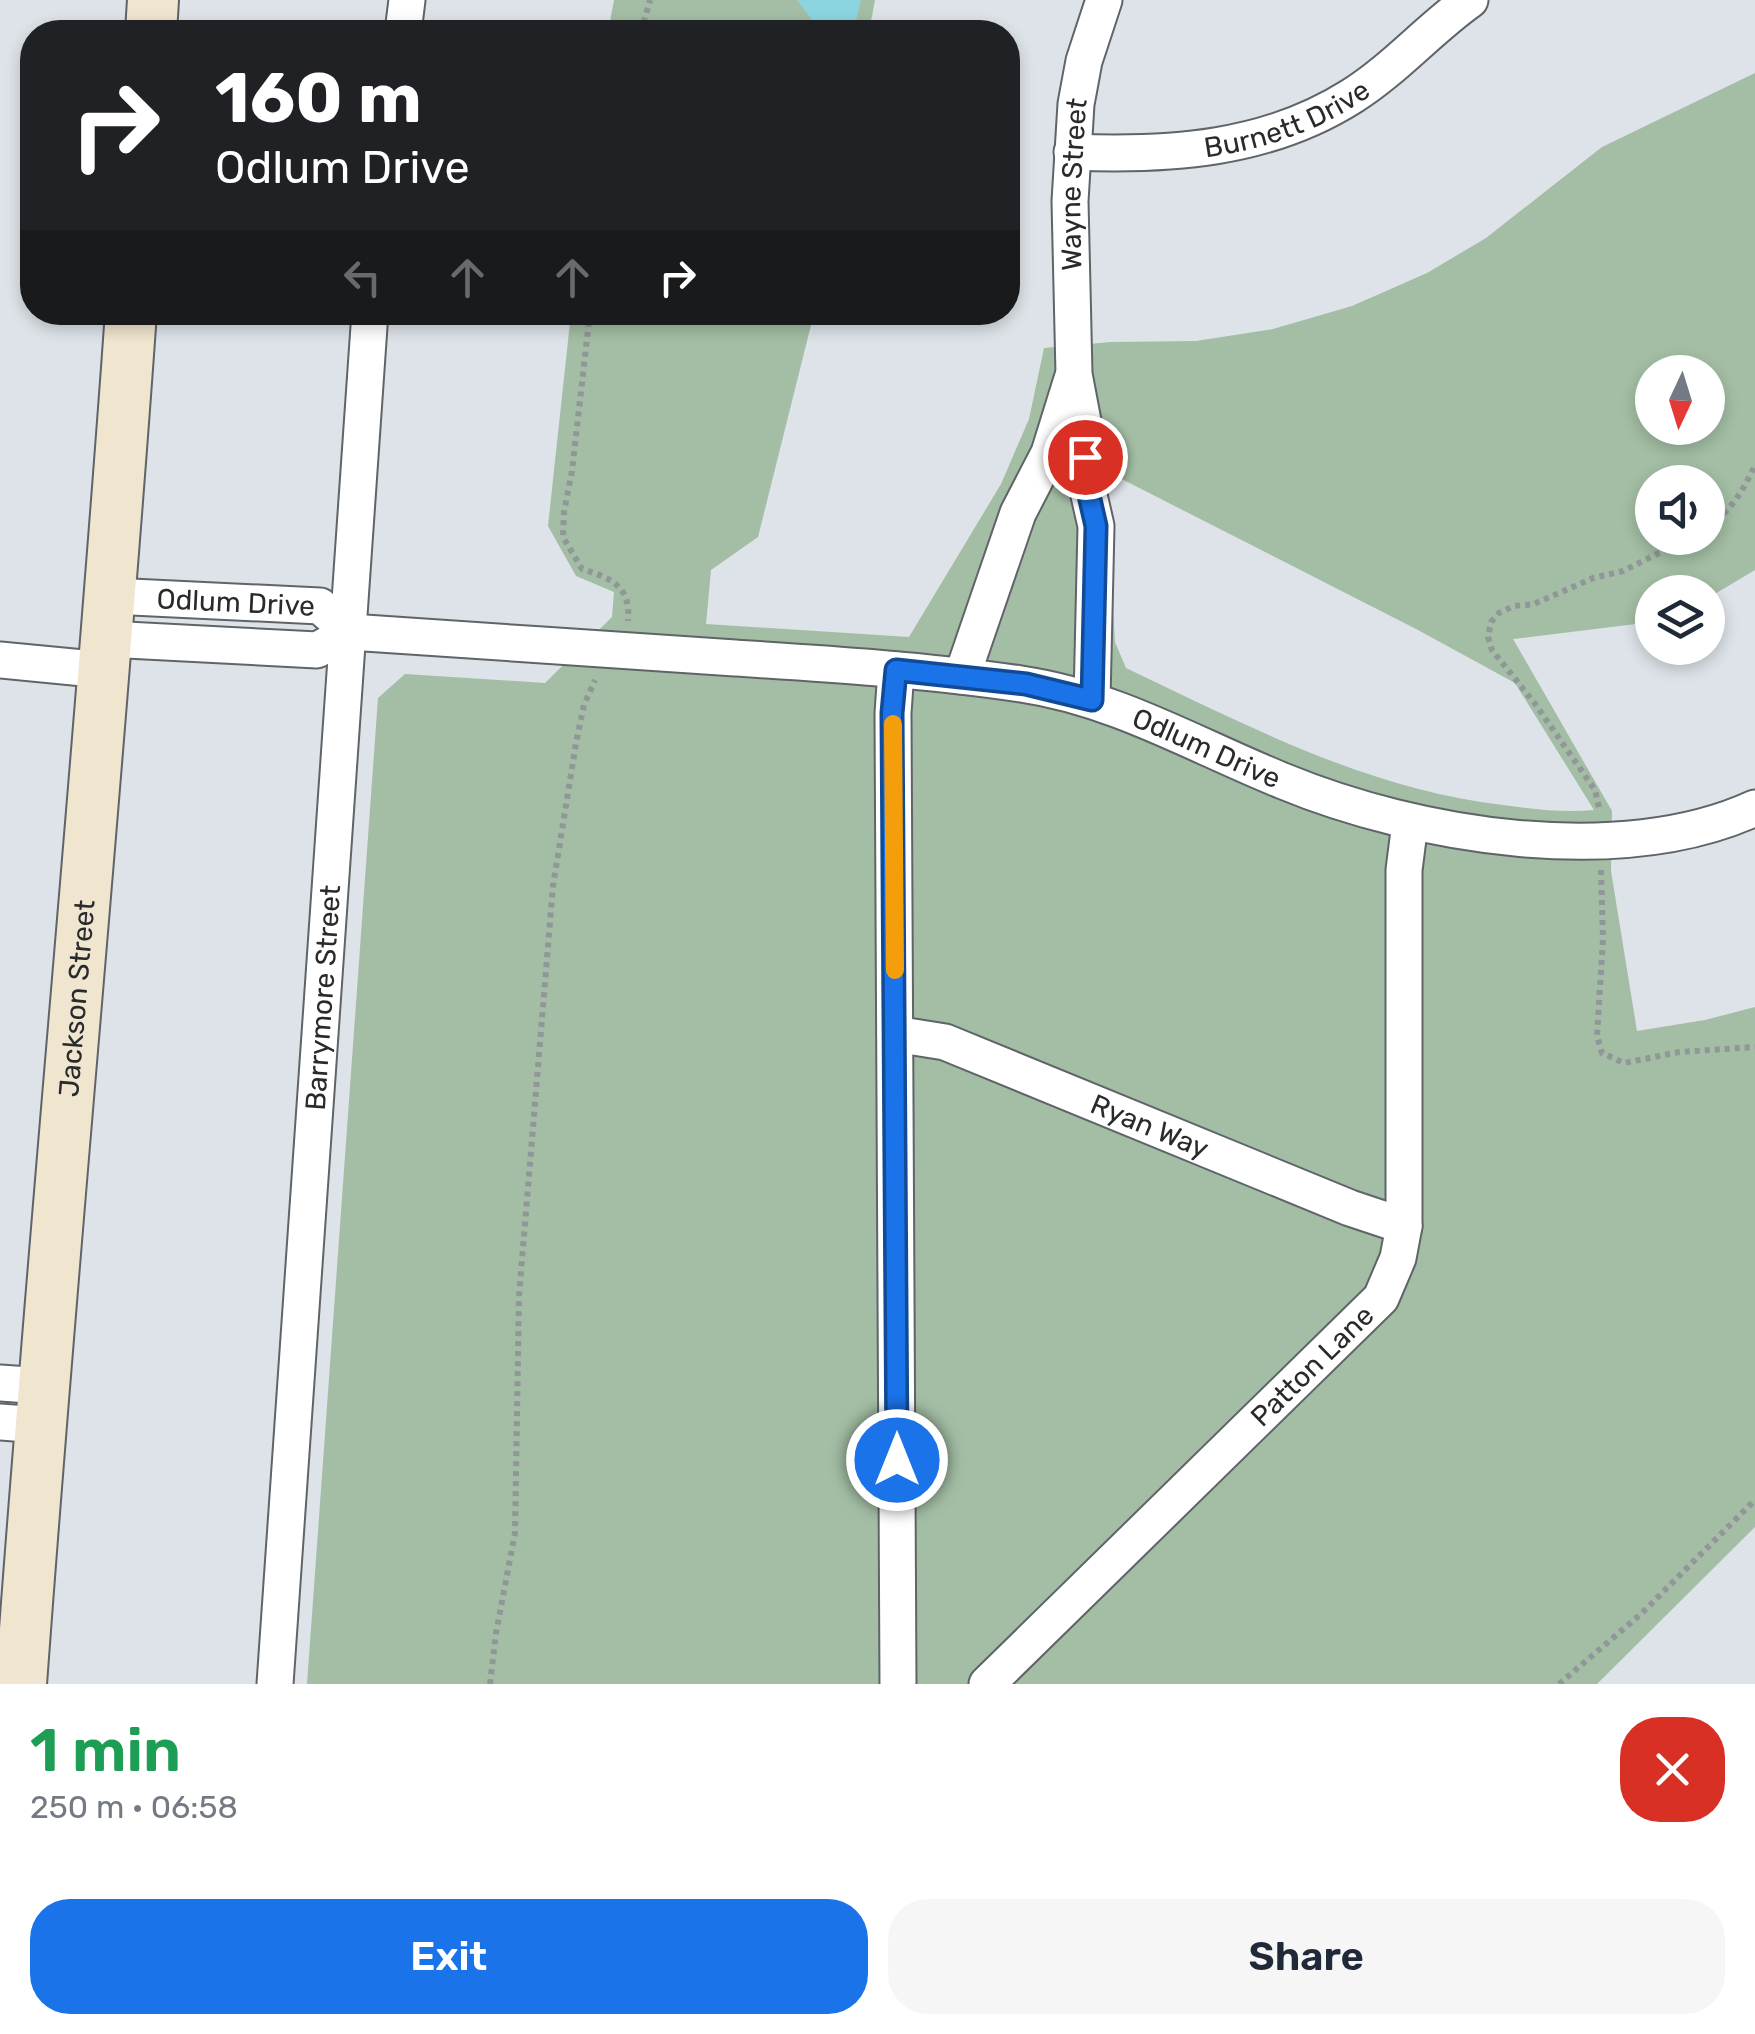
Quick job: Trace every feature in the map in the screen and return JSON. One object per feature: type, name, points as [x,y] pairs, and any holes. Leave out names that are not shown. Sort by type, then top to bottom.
[{"type":"main road","name":"Jackson Street","points":[[21,1684],[21,1404],[107,635],[130,325]]},
{"type":"street","name":"Wayne Street","points":[[1092,700],[1096,526],[1086,482],[1085,432],[1074,374],[1070,201],[1084,62],[1104,0]]},
{"type":"street","name":"Burnett Drive","points":[[1072,152],[1223,147],[1289,127],[1350,97],[1470,0]]},
{"type":"street","name":"Barrymore Street","points":[[274,1684],[369,325]]},
{"type":"street","name":"Wayne Street","points":[[962,676],[1018,513],[1049,452],[1074,374]]},
{"type":"street","name":"Odlum Drive","points":[[107,635],[246,603],[320,606],[350,632]]},
{"type":"street","points":[[244,646],[246,603]]},
{"type":"street","name":"Odlum Drive","points":[[107,635],[317,650],[350,632],[896,670],[1026,684],[1092,700],[1173,730],[1281,780],[1362,810],[1410,823],[1526,838],[1601,839],[1676,832],[1755,808]]},
{"type":"street","points":[[12,661],[107,635]]},
{"type":"street","points":[[896,670],[892,713],[898,1684]]},
{"type":"street","name":"Patton Lane","points":[[987,1684],[1381,1298],[1398,1258],[1404,1226],[1404,870],[1410,823]]},
{"type":"street","name":"Ryan Way","points":[[895,1034],[945,1042],[1350,1208],[1404,1226]]},
{"type":"path","points":[[490,1684],[516,1534],[519,1296],[553,886],[584,705],[629,619],[622,586],[582,569],[564,537],[589,325]]},
{"type":"path","points":[[1725,514],[1755,466]]},
{"type":"path","points":[[1654,555],[1534,604],[1514,606],[1499,613],[1491,622],[1488,637],[1492,650],[1595,790],[1600,811],[1603,939],[1596,1036],[1602,1052],[1624,1063],[1679,1052],[1755,1048]]},
{"type":"path","points":[[1559,1684],[1640,1614],[1755,1500]]},
{"type":"green space","points":[[614,0],[875,0],[871,20],[610,20]]},
{"type":"green space","points":[[1755,73],[1755,570],[1725,588],[1725,575],[1635,575],[1635,624],[1513,639],[1612,811],[1611,871],[1637,1031],[1755,1007],[1755,1527],[1597,1684],[307,1684],[378,698],[405,674],[545,683],[612,617],[614,592],[576,576],[548,526],[570,325],[811,325],[758,537],[711,570],[706,624],[909,637],[1001,484],[1029,419],[1044,348],[1196,341],[1273,329],[1352,306],[1427,273],[1486,238],[1602,147]],"holes":[[[1104,470],[1515,683],[1594,810],[1503,805],[1404,785],[1263,733],[1126,668],[1115,642]]]},
{"type":"water","points":[[797,0],[861,0],[856,20],[812,20]]},
{"type":"slow traffic","points":[[893,724],[895,970]]},
{"type":"route","points":[[897,1460],[892,713],[896,670],[1026,684],[1092,700],[1096,526],[1085,457]]}]
